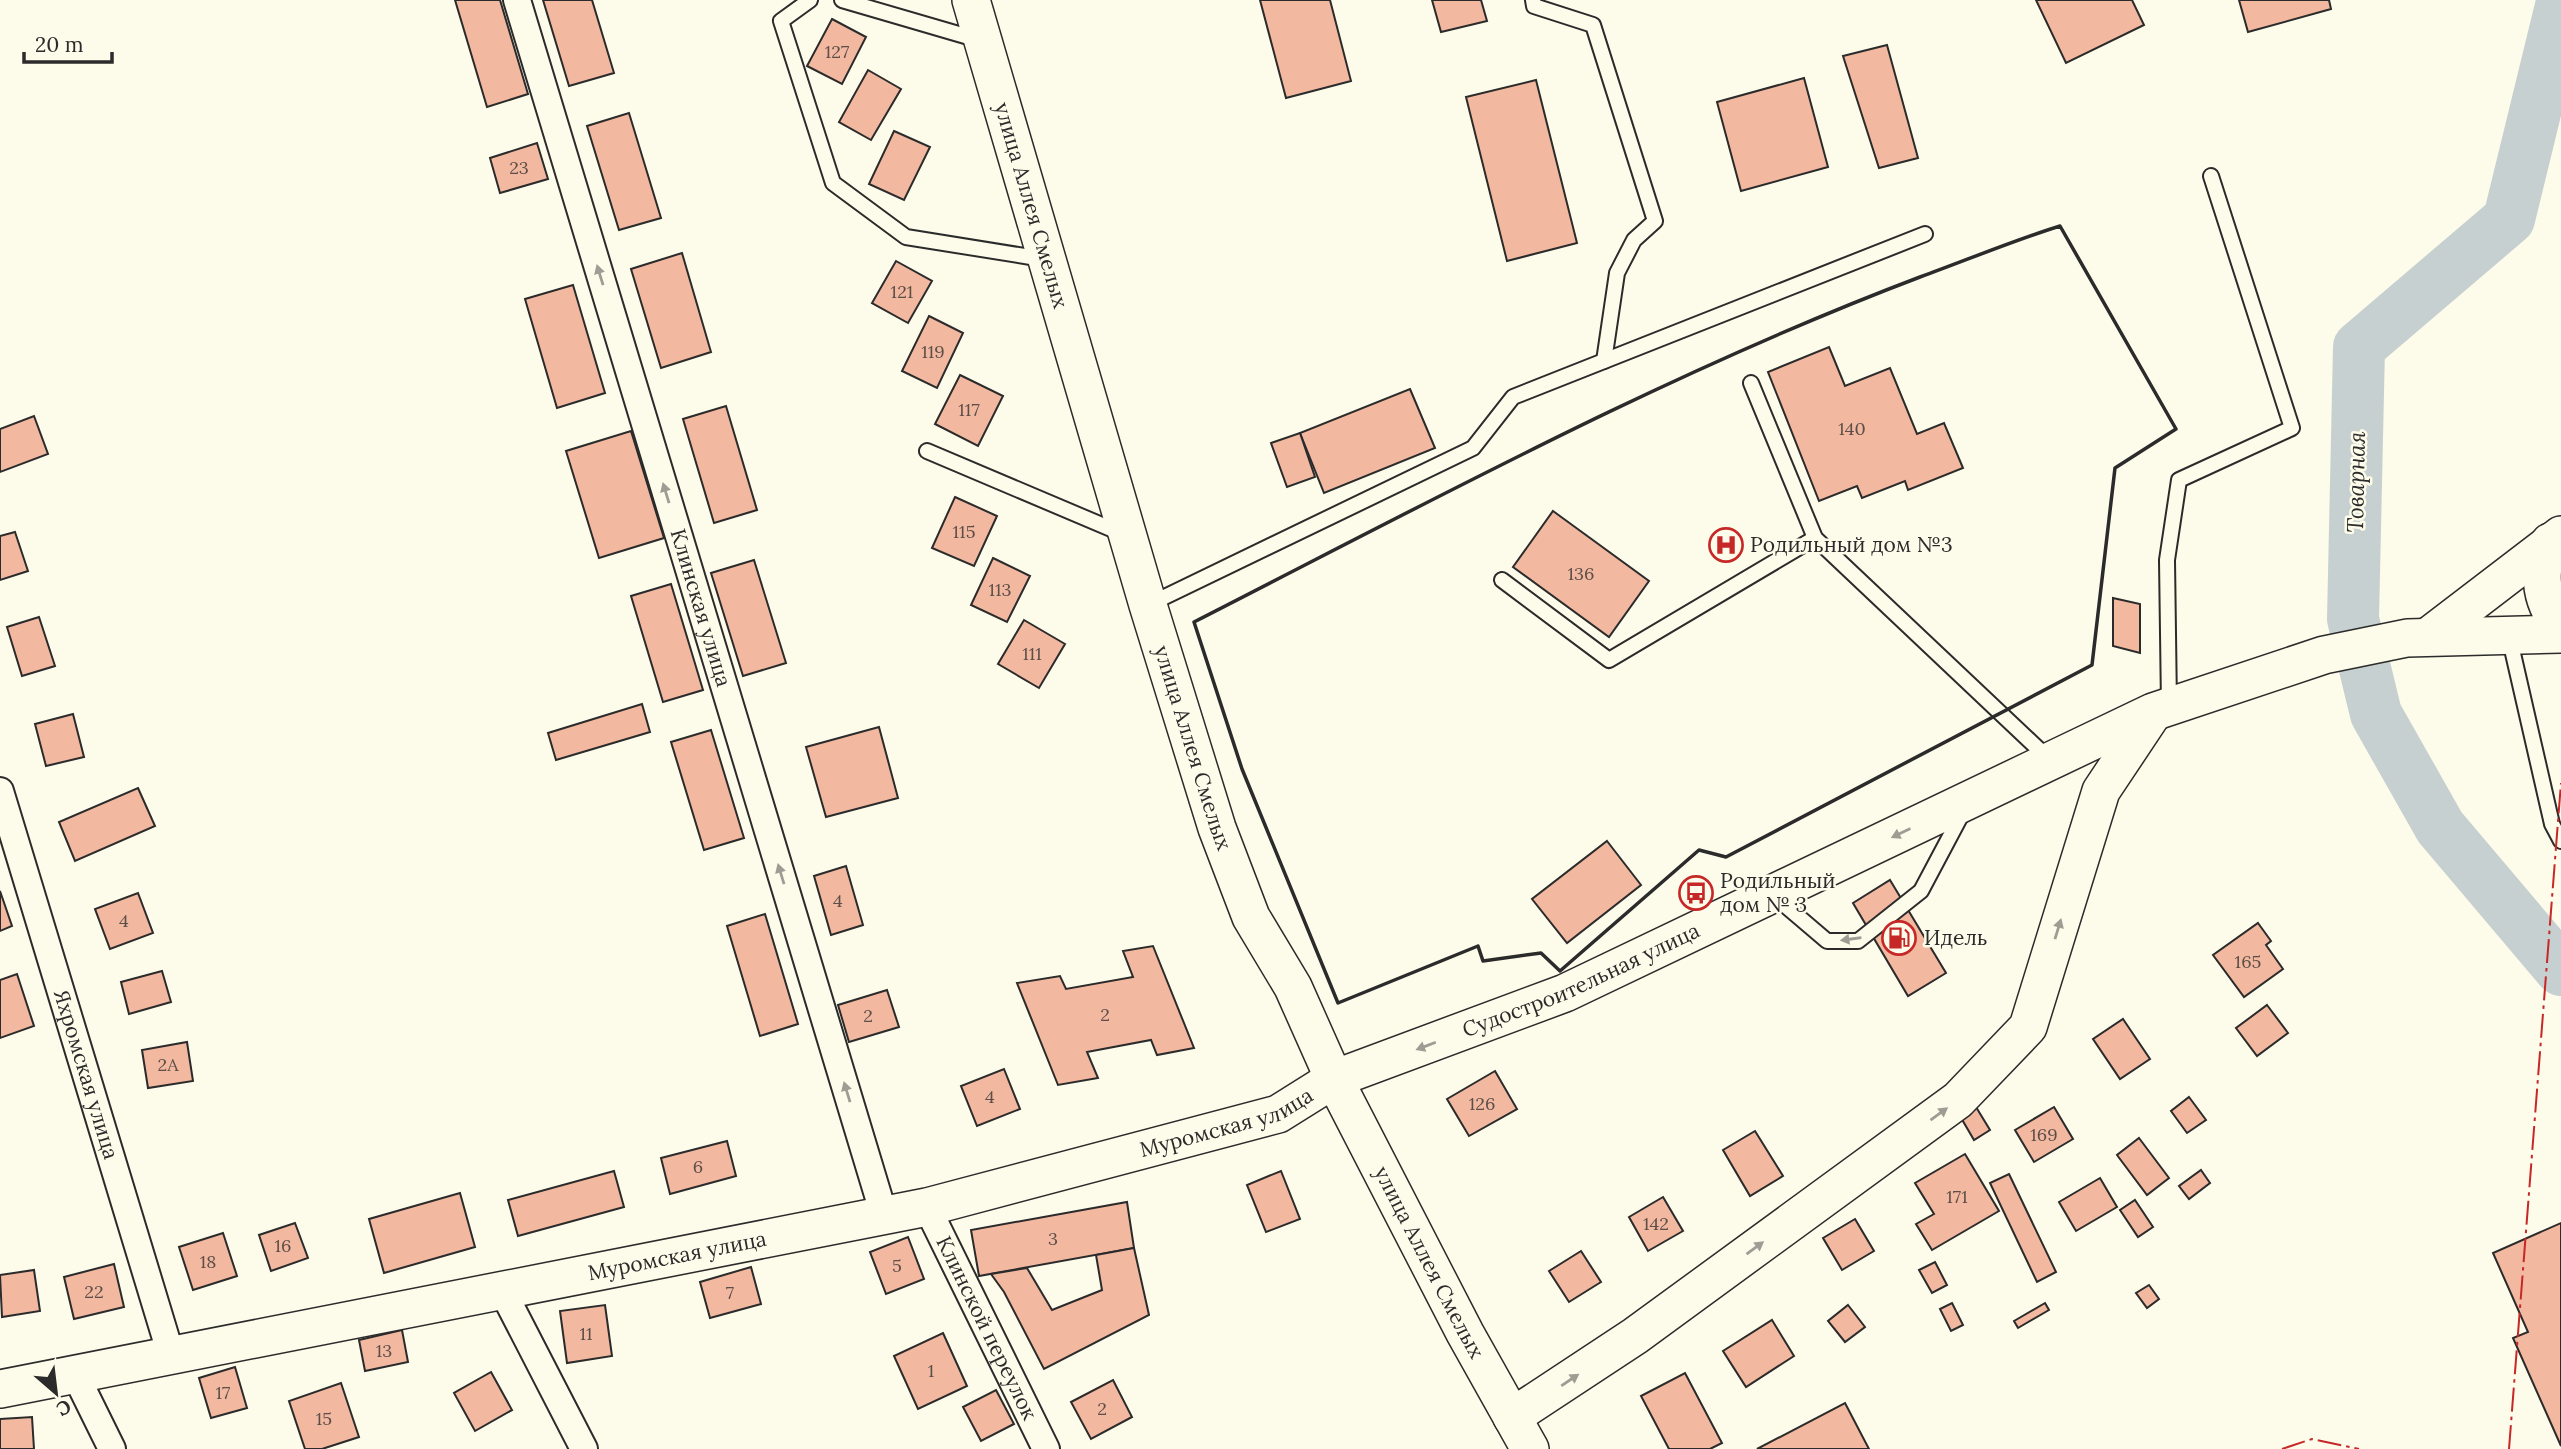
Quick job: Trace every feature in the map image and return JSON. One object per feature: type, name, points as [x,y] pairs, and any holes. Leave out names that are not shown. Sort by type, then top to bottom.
[{"type":"main road","name":"улица Аллея Смелых","points":[[971,0],[1148,605],[1217,828],[1251,917],[1293,987],[1334,1079],[1465,1333],[1530,1449]]},
{"type":"main road","points":[[2556,539],[2542,562],[2541,579],[2552,616],[2561,627]]},
{"type":"main road","points":[[2418,637],[2556,539]]},
{"type":"main road","name":"Судостроительная улица","points":[[1334,1079],[1565,993],[2161,710],[2325,655],[2418,637],[2561,634]]},
{"type":"main road","points":[[1512,1417],[1635,1336],[1958,1100],[2028,1027],[2101,791],[2161,710]]},
{"type":"main road","points":[[2051,761],[2081,764],[2095,774],[2101,791]]},
{"type":"main road","name":"Муромская улица","points":[[2,1388],[927,1207],[1278,1114],[1334,1079]]},
{"type":"street","name":"Клинская улица","points":[[517,0],[884,1215]]},
{"type":"street","name":"Яхромская улица","points":[[0,791],[171,1355]]},
{"type":"street","name":"Клинской переулок","points":[[927,1207],[1046,1449]]},
{"type":"street","points":[[502,1290],[584,1449]]},
{"type":"street","points":[[75,1374],[112,1449]]},
{"type":"lane","points":[[810,0],[781,21],[833,183],[906,237],[1047,260]]},
{"type":"lane","points":[[842,0],[984,41]]},
{"type":"lane","points":[[1532,0],[1534,6],[1593,25],[1655,221],[1634,240],[1616,273],[1604,361]]},
{"type":"lane","points":[[2161,710],[2167,560],[2179,480],[2292,428],[2211,176]]},
{"type":"lane","points":[[1148,605],[1474,448],[1513,397],[1925,234]]},
{"type":"lane","points":[[1751,383],[1815,538],[2051,761]]},
{"type":"lane","points":[[927,451],[1128,536]]},
{"type":"lane","points":[[1502,580],[1609,660],[1815,538]]},
{"type":"lane","points":[[2509,634],[2552,824],[2561,841]]},
{"type":"lane","points":[[1773,895],[1827,942],[1858,941],[1921,891],[1970,800]]},
{"type":"building","points":[[455,0],[500,0],[528,94],[487,107]]},
{"type":"building","points":[[543,0],[592,0],[614,73],[569,86]]},
{"type":"building","points":[[1260,0],[1330,0],[1351,81],[1286,98]]},
{"type":"building","points":[[1432,0],[1481,0],[1487,21],[1441,32]]},
{"type":"building","points":[[2036,0],[2132,0],[2144,25],[2066,63]]},
{"type":"building","points":[[2239,0],[2329,0],[2331,9],[2248,32]]},
{"type":"building","points":[[832,19],[866,37],[842,84],[807,66]]},
{"type":"building","points":[[1887,45],[1918,158],[1879,168],[1843,56]]},
{"type":"building","points":[[868,70],[901,89],[871,140],[839,122]]},
{"type":"building","points":[[1804,78],[1828,167],[1741,191],[1717,102]]},
{"type":"building","points":[[1536,80],[1577,243],[1507,261],[1466,97]]},
{"type":"building","points":[[629,113],[661,218],[619,230],[587,126]]},
{"type":"building","points":[[894,131],[930,147],[904,200],[869,184]]},
{"type":"building","points":[[537,143],[548,179],[500,193],[490,158]]},
{"type":"building","points":[[682,253],[711,352],[661,368],[631,269]]},
{"type":"building","points":[[896,261],[932,281],[908,323],[872,303]]},
{"type":"building","points":[[573,285],[605,393],[557,408],[525,299]]},
{"type":"building","points":[[929,316],[963,333],[937,388],[902,371]]},
{"type":"building","points":[[1829,347],[1845,386],[1890,368],[1917,434],[1944,423],[1963,468],[1908,490],[1905,481],[1862,498],[1857,486],[1819,501],[1768,372]]},
{"type":"building","points":[[960,375],[1003,396],[978,446],[935,424]]},
{"type":"building","points":[[1410,389],[1435,448],[1324,493],[1300,433]]},
{"type":"building","points":[[726,406],[757,510],[714,523],[683,419]]},
{"type":"building","points":[[34,416],[48,454],[0,472],[0,429]]},
{"type":"building","points":[[631,431],[664,538],[599,558],[566,451]]},
{"type":"building","points":[[1300,433],[1315,477],[1287,487],[1271,443]]},
{"type":"building","points":[[955,497],[997,516],[974,566],[932,548]]},
{"type":"building","points":[[1553,511],[1649,581],[1609,637],[1513,567]]},
{"type":"building","points":[[15,532],[28,571],[0,580],[0,536]]},
{"type":"building","points":[[993,558],[1030,576],[1007,622],[971,605]]},
{"type":"building","points":[[754,560],[786,663],[743,676],[711,573]]},
{"type":"building","points":[[671,584],[703,690],[663,702],[631,596]]},
{"type":"building","points":[[2113,598],[2140,604],[2140,653],[2113,646]]},
{"type":"building","points":[[39,617],[55,666],[22,676],[7,627]]},
{"type":"building","points":[[1024,620],[1065,644],[1039,688],[998,664]]},
{"type":"building","points":[[642,704],[650,732],[556,760],[548,733]]},
{"type":"building","points":[[73,714],[84,757],[46,766],[35,724]]},
{"type":"building","points":[[879,727],[898,798],[826,817],[806,747]]},
{"type":"building","points":[[711,730],[744,838],[704,850],[671,742]]},
{"type":"building","points":[[138,788],[155,826],[75,861],[59,822]]},
{"type":"building","points":[[1607,841],[1641,885],[1567,943],[1532,899]]},
{"type":"building","points":[[846,866],[863,925],[831,935],[814,876]]},
{"type":"building","name":"Идель","points":[[1890,880],[1946,973],[1908,996],[1853,903]]},
{"type":"building","points":[[0,891],[12,926],[0,931]]},
{"type":"building","points":[[138,893],[153,933],[110,949],[95,909]]},
{"type":"building","points":[[765,914],[798,1024],[760,1036],[727,926]]},
{"type":"building","points":[[2258,923],[2271,941],[2266,945],[2283,969],[2244,997],[2213,955]]},
{"type":"building","points":[[1153,946],[1194,1048],[1157,1055],[1151,1040],[1087,1052],[1098,1078],[1058,1085],[1017,983],[1060,976],[1066,989],[1133,977],[1123,951]]},
{"type":"building","points":[[162,971],[171,1002],[129,1014],[121,982]]},
{"type":"building","points":[[17,974],[34,1026],[0,1038],[0,980]]},
{"type":"building","points":[[887,990],[899,1027],[849,1042],[838,1005]]},
{"type":"building","points":[[2267,1005],[2288,1033],[2257,1056],[2236,1028]]},
{"type":"building","points":[[2123,1019],[2150,1059],[2120,1079],[2093,1039]]},
{"type":"building","points":[[187,1042],[193,1081],[148,1088],[142,1050]]},
{"type":"building","points":[[1004,1069],[1020,1109],[977,1126],[961,1086]]},
{"type":"building","points":[[1495,1071],[1517,1109],[1469,1136],[1447,1099]]},
{"type":"building","points":[[2189,1097],[2206,1120],[2187,1133],[2171,1111]]},
{"type":"building","points":[[1976,1107],[1990,1130],[1974,1140],[1960,1116]]},
{"type":"building","points":[[2054,1107],[2073,1139],[2034,1162],[2015,1130]]},
{"type":"building","points":[[1755,1131],[1783,1176],[1750,1196],[1723,1150]]},
{"type":"building","points":[[2139,1138],[2169,1178],[2147,1195],[2117,1155]]},
{"type":"building","points":[[727,1141],[736,1176],[670,1194],[661,1158]]},
{"type":"building","points":[[1965,1154],[1999,1211],[1932,1250],[1916,1224],[1934,1214],[1915,1183]]},
{"type":"building","points":[[2201,1170],[2210,1183],[2189,1199],[2179,1186]]},
{"type":"building","points":[[614,1171],[624,1207],[518,1236],[508,1200]]},
{"type":"building","points":[[1281,1171],[1300,1219],[1266,1232],[1247,1185]]},
{"type":"building","points":[[2009,1174],[2056,1272],[2037,1282],[1990,1183]]},
{"type":"building","points":[[2100,1178],[2117,1207],[2076,1231],[2059,1202]]},
{"type":"building","points":[[460,1193],[475,1247],[384,1273],[369,1219]]},
{"type":"building","points":[[1663,1197],[1683,1231],[1648,1251],[1629,1217]]},
{"type":"building","points":[[2135,1200],[2153,1227],[2138,1237],[2120,1210]]},
{"type":"building","points":[[1127,1202],[1134,1248],[979,1276],[971,1230]]},
{"type":"building","points":[[1855,1219],[1874,1251],[1842,1270],[1823,1238]]},
{"type":"building","points":[[295,1223],[308,1258],[271,1271],[259,1235]]},
{"type":"building","points":[[2561,1223],[2561,1446],[2513,1338],[2528,1332],[2493,1253]]},
{"type":"building","points":[[223,1233],[237,1276],[193,1290],[179,1247]]},
{"type":"building","points":[[908,1237],[924,1279],[886,1294],[870,1252]]},
{"type":"building","points":[[1134,1248],[1149,1315],[1044,1369],[1004,1292],[991,1274],[1027,1268],[1052,1310],[1102,1290],[1096,1255]]},
{"type":"building","points":[[1581,1251],[1601,1282],[1569,1302],[1549,1271]]},
{"type":"building","points":[[1935,1262],[1947,1285],[1932,1293],[1919,1270]]},
{"type":"building","points":[[114,1264],[124,1307],[74,1319],[64,1277]]},
{"type":"building","points":[[751,1267],[761,1304],[710,1318],[700,1282]]},
{"type":"building","points":[[34,1270],[40,1311],[2,1317],[0,1275]]},
{"type":"building","points":[[2149,1285],[2159,1299],[2147,1308],[2136,1293]]},
{"type":"building","points":[[1952,1303],[1963,1325],[1951,1331],[1940,1309]]},
{"type":"building","points":[[2045,1303],[2049,1310],[2018,1328],[2014,1321]]},
{"type":"building","points":[[605,1305],[612,1356],[567,1363],[560,1311]]},
{"type":"building","points":[[1848,1305],[1865,1327],[1845,1342],[1828,1321]]},
{"type":"building","points":[[1772,1320],[1794,1356],[1746,1387],[1723,1351]]},
{"type":"building","points":[[402,1330],[408,1362],[365,1371],[359,1340]]},
{"type":"building","points":[[943,1333],[967,1386],[918,1409],[894,1356]]},
{"type":"building","points":[[235,1367],[247,1408],[211,1418],[199,1378]]},
{"type":"building","points":[[491,1372],[512,1410],[475,1431],[454,1393]]},
{"type":"building","points":[[1685,1373],[1722,1443],[1710,1449],[1669,1449],[1641,1396]]},
{"type":"building","points":[[1113,1380],[1132,1417],[1091,1439],[1071,1402]]},
{"type":"building","points":[[341,1383],[359,1437],[322,1449],[305,1449],[289,1401]]},
{"type":"building","points":[[996,1390],[1014,1424],[981,1441],[963,1407]]},
{"type":"building","points":[[1845,1403],[1869,1449],[1757,1449]]},
{"type":"building","points":[[32,1417],[34,1449],[0,1449],[0,1419]]},
{"type":"waterway","name":"Товарная","points":[[2561,6],[2509,219],[2359,347],[2353,619],[2376,714],[2440,827],[2561,970]]},
{"type":"wall","points":[[2060,226],[2176,429],[2115,468],[2092,665],[1726,857],[1699,850],[1560,971],[1541,953],[1483,961],[1478,946],[1338,1003],[1242,769],[1194,622],[1552,439],[1734,354],[1920,277],[2060,226]]},
{"type":"power","points":[[2509,1449],[2561,783]]},
{"type":"power","points":[[2282,1449],[2312,1439],[2359,1449]]},
{"type":"place","name":"Родильный дом №3","points":[[1726,545]]},
{"type":"place","name":"Родильный дом № 3","points":[[1696,893]]},
{"type":"place","name":"Идель","points":[[1899,938]]}]
